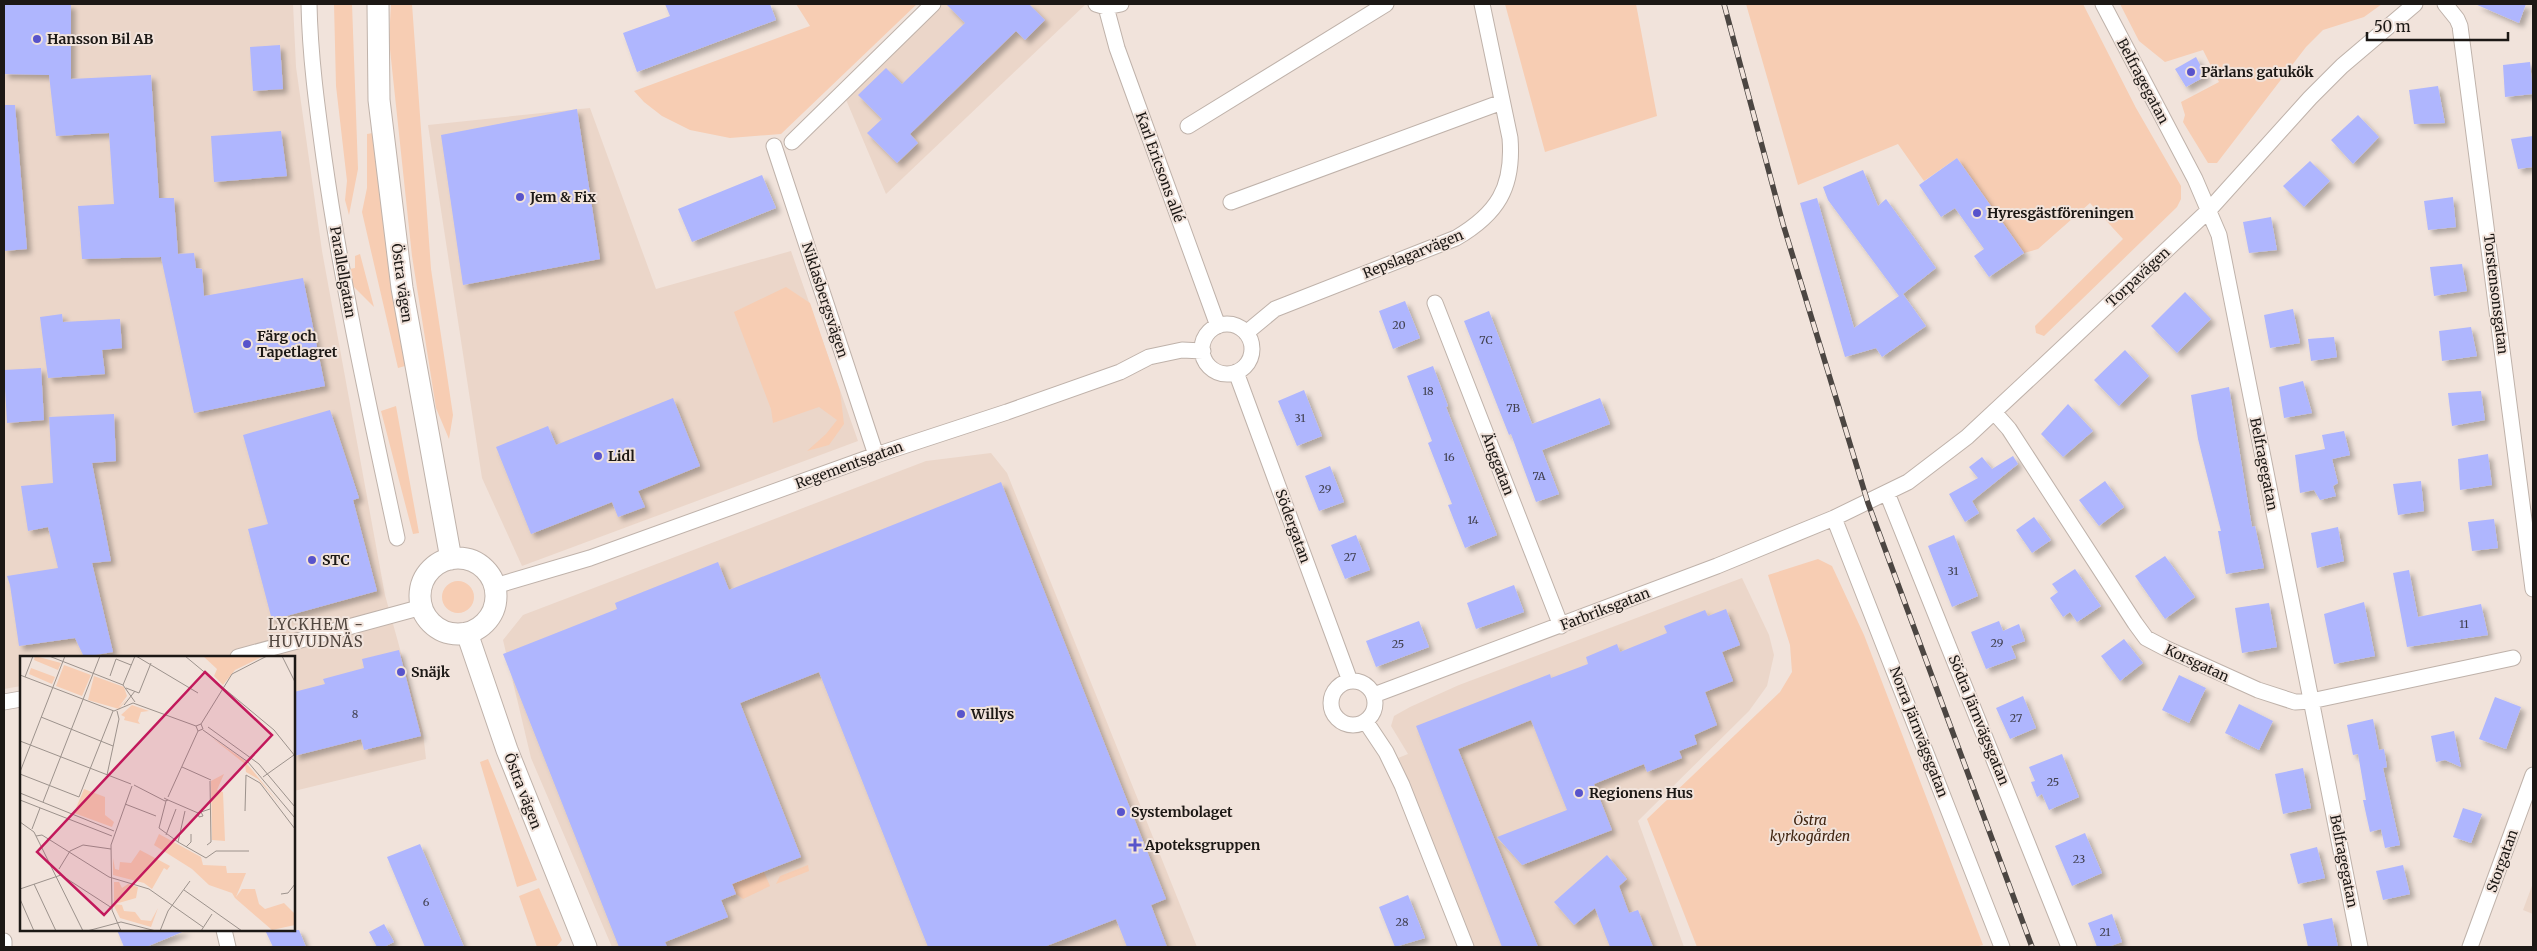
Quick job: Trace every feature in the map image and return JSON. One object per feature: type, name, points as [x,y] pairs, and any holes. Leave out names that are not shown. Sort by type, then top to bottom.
[{"type":"street","name":"Parallellgatan","points":[[309,4],[310,50],[331,204],[354,337],[397,538]]},
{"type":"street","name":"Östra vägen","points":[[378,4],[379,100],[402,288],[451,559]]},
{"type":"street","points":[[792,142],[933,4]]},
{"type":"street","points":[[1188,126],[1386,4]]},
{"type":"street","name":"Repslagarvägen","points":[[1246,333],[1274,309],[1456,238],[1476,226],[1489,214],[1502,195],[1512,161],[1482,4]]},
{"type":"street","name":"Belfragegatan","points":[[2103,4],[2209,210],[2219,235],[2360,947]]},
{"type":"street","name":"Torpavägen","points":[[1834,518],[1908,482],[1945,454],[1994,412],[2209,210],[2310,98],[2342,66],[2415,4]]},
{"type":"street","name":"Torstensonsgatan","points":[[2444,4],[2458,19],[2460,26],[2533,590]]},
{"type":"street","name":"Karl Ericsons allé","points":[[1108,5],[1116,48],[1218,326]]},
{"type":"street","points":[[1231,202],[1502,102]]},
{"type":"street","name":"Niklasbergsvägen","points":[[774,146],[876,455]]},
{"type":"street","name":"Änggatan","points":[[1435,303],[1561,626]]},
{"type":"street","points":[[1234,325],[1246,333],[1251,341],[1251,355],[1247,364],[1236,372],[1225,373],[1214,370],[1206,362],[1203,351],[1206,336],[1218,326],[1234,325]]},
{"type":"street","name":"Regementsgatan","points":[[494,586],[590,558],[876,455],[1007,412],[1120,372],[1148,357],[1182,350],[1203,351]]},
{"type":"street","name":"Södergatan","points":[[1236,372],[1350,681]]},
{"type":"street","name":"Korsgatan","points":[[1994,412],[2009,429],[2146,638],[2258,690],[2295,702],[2311,701],[2514,658]]},
{"type":"street","name":"Södra Järnvägsgatan","points":[[1887,493],[2070,947]]},
{"type":"street","name":"Farbriksgatan","points":[[1374,695],[1708,570],[1834,518]]},
{"type":"street","name":"Norra Järnvägsgatan","points":[[1834,518],[2002,947]]},
{"type":"street","points":[[462,558],[478,564],[490,576],[494,586],[496,597],[492,613],[482,626],[467,633],[456,634],[440,629],[427,618],[422,607],[420,591],[426,576],[436,565],[451,559],[462,558]]},
{"type":"street","points":[[242,656],[422,607]]},
{"type":"street","name":"Östra vägen","points":[[467,633],[507,750],[586,947]]},
{"type":"street","points":[[1350,681],[1364,684],[1374,695],[1374,710],[1366,722],[1358,725],[1346,725],[1339,721],[1332,712],[1331,701],[1334,692],[1341,685],[1350,681]]},
{"type":"street","points":[[4,702],[20,699]]},
{"type":"street","points":[[1366,722],[1386,752],[1402,785],[1466,947]]},
{"type":"street","name":"Storgatan","points":[[2470,947],[2533,775]]},
{"type":"street","points":[[224,931],[228,947]]},
{"type":"street","points":[[4,941],[4,947]]},
{"type":"shaded area","points":[[4,4],[293,4],[296,67],[322,251],[385,595],[423,732],[426,759],[295,791],[295,656],[20,656],[20,686],[4,689]]},
{"type":"shaded area","points":[[938,4],[1086,4],[886,194],[844,95]]},
{"type":"shaded area","points":[[590,108],[656,289],[791,251],[858,441],[522,566],[482,478],[428,125]]},
{"type":"shaded area","points":[[991,453],[1007,473],[1197,947],[612,947],[531,758],[503,640],[523,615],[926,461]]},
{"type":"shaded area","points":[[1742,578],[1769,635],[1774,655],[1767,686],[1749,711],[1638,821],[1684,947],[1470,947],[1393,760],[1408,754],[1391,726],[1394,716],[1459,685]]},
{"type":"shaded area","points":[[2533,883],[2533,914],[2523,910]]},
{"type":"green space","points":[[334,4],[352,4],[358,169],[349,215],[345,200],[347,181],[336,86]]},
{"type":"green space","points":[[391,4],[412,4],[431,269],[453,415],[449,439],[436,408],[412,256],[389,40]]},
{"type":"green space","points":[[796,4],[917,4],[781,134],[730,138],[690,130],[662,116],[644,102],[634,91],[810,26]]},
{"type":"green space","points":[[1505,4],[1636,4],[1657,116],[1545,152]]},
{"type":"green space","points":[[1746,4],[2083,4],[2136,108],[2181,186],[2181,199],[2177,207],[2044,336],[2036,333],[2035,326],[2123,239],[2090,203],[2038,249],[2024,253],[1957,158],[1924,181],[1898,144],[1798,185]]},
{"type":"green space","points":[[2120,4],[2382,4],[2364,17],[2323,30],[2306,47],[2217,163],[2208,163],[2183,122],[2185,115],[2181,102],[2219,82],[2203,50],[2165,62],[2139,41]]},
{"type":"green space","points":[[373,133],[390,277],[405,366],[398,368],[362,212],[367,188],[367,134]]},
{"type":"green space","points":[[360,254],[374,307],[348,281],[344,270],[355,268],[355,256]]},
{"type":"green space","points":[[786,287],[810,303],[840,391],[844,424],[829,445],[807,451],[826,434],[837,420],[819,407],[773,423],[771,409],[734,312]]},
{"type":"green space","points":[[396,406],[419,533],[413,534],[381,411]]},
{"type":"green space","name":"Östra kyrkogården","points":[[1818,559],[1832,566],[1864,635],[1983,945],[1975,947],[1697,947],[1647,819],[1780,692],[1792,672],[1790,645],[1768,575]]},
{"type":"green space","points":[[458,581],[469,586],[474,597],[469,608],[458,613],[447,608],[442,597],[447,586]]},
{"type":"green space","points":[[488,759],[537,880],[517,887],[480,762]]},
{"type":"green space","points":[[808,865],[809,871],[776,884],[780,876]]},
{"type":"green space","points":[[764,872],[770,886],[743,899],[736,894],[732,884]]},
{"type":"green space","points":[[539,888],[562,940],[556,947],[537,947],[519,896]]},
{"type":"building","points":[[4,4],[71,4],[71,79],[151,75],[159,198],[174,198],[178,254],[194,253],[196,268],[202,269],[204,296],[303,278],[325,386],[194,413],[161,257],[82,259],[78,206],[114,204],[109,133],[56,136],[49,75],[4,74]]},
{"type":"building","points":[[665,4],[770,4],[776,20],[637,72],[623,33],[670,16]]},
{"type":"building","points":[[946,4],[1029,4],[1045,20],[1025,40],[1016,31],[910,134],[918,143],[897,163],[867,133],[882,119],[858,95],[886,68],[902,84],[965,23]]},
{"type":"building","points":[[2475,4],[2526,4],[2519,23]]},
{"type":"building","points":[[280,45],[283,89],[253,91],[250,47]]},
{"type":"building","name":"Pärlans gatukök","points":[[2196,57],[2206,76],[2186,87],[2175,69]]},
{"type":"building","points":[[2530,62],[2533,94],[2505,97],[2503,65]]},
{"type":"building","points":[[2438,86],[2445,123],[2414,124],[2409,90]]},
{"type":"building","points":[[4,105],[15,105],[27,249],[4,251]]},
{"type":"building","name":"Jem & Fix","points":[[577,109],[600,259],[463,285],[441,135]]},
{"type":"building","points":[[2358,115],[2379,137],[2353,164],[2331,140]]},
{"type":"building","points":[[281,131],[287,176],[214,182],[211,136]]},
{"type":"building","points":[[2533,136],[2533,167],[2518,169],[2511,139]]},
{"type":"building","name":"Hyresgästföreningen","points":[[1957,158],[2024,253],[1989,277],[1974,256],[1984,249],[1955,208],[1941,217],[1919,185]]},
{"type":"building","points":[[2310,161],[2330,181],[2304,207],[2283,186]]},
{"type":"building","points":[[1863,170],[1878,206],[1886,199],[1936,268],[1903,294],[1926,326],[1882,357],[1876,348],[1845,357],[1800,203],[1817,198],[1854,328],[1899,296],[1828,200],[1823,187]]},
{"type":"building","points":[[762,175],[776,208],[692,242],[678,209]]},
{"type":"building","points":[[2453,197],[2456,227],[2428,230],[2424,201]]},
{"type":"building","points":[[2271,217],[2277,250],[2249,253],[2243,222]]},
{"type":"building","points":[[2462,264],[2467,291],[2434,296],[2430,267]]},
{"type":"building","points":[[2185,292],[2211,319],[2177,353],[2151,326]]},
{"type":"building","points":[[1405,301],[1420,338],[1393,349],[1379,311]]},
{"type":"building","points":[[2293,309],[2300,343],[2270,348],[2264,315]]},
{"type":"building","points":[[1489,311],[1532,424],[1600,398],[1610,424],[1542,450],[1559,494],[1536,502],[1511,434],[1509,435],[1464,321]]},
{"type":"building","points":[[62,314],[63,322],[120,319],[122,348],[102,350],[105,374],[48,378],[40,317]]},
{"type":"building","points":[[2471,327],[2477,356],[2442,361],[2439,331]]},
{"type":"building","points":[[2334,337],[2337,357],[2311,361],[2308,339]]},
{"type":"building","points":[[2125,350],[2149,376],[2119,406],[2094,380]]},
{"type":"building","points":[[1433,366],[1448,406],[1446,407],[1497,535],[1465,548],[1448,505],[1452,504],[1428,443],[1432,441],[1407,376]]},
{"type":"building","points":[[41,368],[44,420],[7,423],[4,370]]},
{"type":"building","points":[[2303,381],[2312,413],[2284,418],[2279,387]]},
{"type":"building","points":[[2229,387],[2252,527],[2255,526],[2264,568],[2226,574],[2218,531],[2221,531],[2198,439],[2191,395]]},
{"type":"building","points":[[1304,390],[1322,436],[1297,446],[1278,401]]},
{"type":"building","points":[[2481,391],[2485,420],[2452,426],[2448,393]]},
{"type":"building","name":"Lidl","points":[[673,398],[700,466],[638,491],[645,507],[618,517],[612,502],[531,534],[496,447],[548,426],[556,445]]},
{"type":"building","points":[[2068,404],[2093,431],[2063,457],[2041,434]]},
{"type":"building","points":[[330,410],[359,498],[353,500],[377,591],[272,620],[248,529],[268,524],[243,435]]},
{"type":"building","points":[[114,414],[116,461],[92,463],[111,561],[92,563],[113,652],[84,656],[75,638],[19,646],[7,576],[58,568],[48,527],[28,531],[21,486],[53,483],[49,417]]},
{"type":"building","points":[[2344,431],[2350,455],[2332,459],[2338,483],[2333,486],[2336,496],[2320,500],[2314,490],[2300,493],[2295,455],[2325,449],[2322,435]]},
{"type":"building","points":[[2488,454],[2492,485],[2460,490],[2458,459]]},
{"type":"building","points":[[2013,456],[2018,464],[1972,501],[1979,513],[1965,522],[1949,494],[1978,478],[1969,467],[1982,457],[1992,469]]},
{"type":"building","points":[[1330,466],[1344,502],[1319,511],[1305,476]]},
{"type":"building","points":[[2105,481],[2124,507],[2099,526],[2079,500]]},
{"type":"building","points":[[2421,481],[2424,511],[2398,515],[2393,484]]},
{"type":"building","points":[[1001,482],[1166,899],[1151,905],[1167,947],[1127,947],[1116,919],[1044,947],[928,947],[819,672],[740,703],[801,857],[732,884],[736,894],[721,900],[728,917],[665,942],[667,947],[619,947],[503,654],[617,609],[615,603],[718,562],[729,590]]},
{"type":"building","points":[[2034,517],[2051,540],[2032,553],[2016,530]]},
{"type":"building","points":[[2494,519],[2498,548],[2472,551],[2468,522]]},
{"type":"building","points":[[2338,527],[2344,561],[2317,568],[2311,533]]},
{"type":"building","points":[[1356,535],[1370,570],[1345,579],[1331,545]]},
{"type":"building","points":[[1954,535],[1978,596],[1952,607],[1928,546]]},
{"type":"building","points":[[2165,556],[2195,597],[2165,619],[2135,576]]},
{"type":"building","points":[[2075,569],[2101,606],[2077,622],[2070,612],[2063,617],[2050,598],[2058,592],[2052,584]]},
{"type":"building","points":[[2409,570],[2418,617],[2481,604],[2488,635],[2407,647],[2393,573]]},
{"type":"building","points":[[1514,585],[1524,612],[1476,629],[1467,603]]},
{"type":"building","points":[[2364,602],[2375,656],[2334,664],[2324,614]]},
{"type":"building","points":[[2269,603],[2277,647],[2242,653],[2235,608]]},
{"type":"building","name":"Regionens Hus","points":[[1726,609],[1740,645],[1722,652],[1733,681],[1705,692],[1717,725],[1694,735],[1697,744],[1679,751],[1682,758],[1647,772],[1644,764],[1594,784],[1612,830],[1522,865],[1497,837],[1567,810],[1531,720],[1458,749],[1538,947],[1502,947],[1416,726],[1550,674],[1551,678],[1588,664],[1586,657],[1617,644],[1620,652],[1667,633],[1664,626],[1705,610],[1708,616]]},
{"type":"building","points":[[1419,621],[1429,647],[1376,667],[1366,641]]},
{"type":"building","points":[[1999,621],[2003,631],[2019,624],[2025,641],[2011,646],[2016,658],[1986,669],[1971,632]]},
{"type":"building","points":[[2124,639],[2143,663],[2120,681],[2101,656]]},
{"type":"building","points":[[399,650],[421,736],[364,750],[361,739],[295,756],[295,692],[325,684],[323,679],[364,668],[362,659]]},
{"type":"building","points":[[2179,675],[2206,688],[2189,723],[2162,710]]},
{"type":"building","points":[[2023,696],[2036,728],[2010,739],[1996,708]]},
{"type":"building","points":[[2495,697],[2521,707],[2506,749],[2479,739]]},
{"type":"building","points":[[2239,704],[2273,721],[2259,750],[2225,733]]},
{"type":"building","points":[[2373,719],[2379,750],[2384,749],[2387,767],[2383,768],[2400,845],[2385,848],[2381,829],[2370,832],[2363,800],[2366,800],[2358,754],[2353,755],[2347,725]]},
{"type":"building","points":[[2454,731],[2461,767],[2445,760],[2436,762],[2431,736]]},
{"type":"building","points":[[2062,754],[2079,797],[2049,810],[2042,794],[2037,797],[2031,782],[2035,781],[2029,767]]},
{"type":"building","points":[[2303,768],[2311,808],[2283,814],[2275,774]]},
{"type":"building","points":[[2463,808],[2482,814],[2471,843],[2453,837]]},
{"type":"building","points":[[2085,833],[2102,873],[2072,886],[2055,846]]},
{"type":"building","points":[[420,844],[464,947],[425,947],[387,857]]},
{"type":"building","points":[[2317,847],[2325,878],[2298,884],[2290,854]]},
{"type":"building","points":[[1607,855],[1627,879],[1619,886],[1629,913],[1638,910],[1653,947],[1610,947],[1595,908],[1574,925],[1554,902]]},
{"type":"building","points":[[2403,865],[2410,894],[2383,900],[2376,871]]},
{"type":"building","points":[[1408,895],[1425,938],[1395,947],[1379,907]]},
{"type":"building","points":[[2112,914],[2122,942],[2108,947],[2097,947],[2088,923]]},
{"type":"building","points":[[2332,918],[2338,947],[2308,947],[2303,924]]},
{"type":"building","points":[[384,924],[394,942],[384,947],[377,947],[369,932]]},
{"type":"building","points":[[299,930],[306,947],[273,947],[265,931]]},
{"type":"building","points":[[117,931],[185,931],[146,947],[124,947]]},
{"type":"railway","points":[[1724,4],[1783,224],[1868,503],[2032,947]]},
{"type":"place","name":"Hansson Bil AB","points":[[37,39]]},
{"type":"place","name":"Pärlans gatukök","points":[[2191,72]]},
{"type":"place","name":"Jem & Fix","points":[[520,197]]},
{"type":"place","name":"Hyresgästföreningen","points":[[1977,213]]},
{"type":"place","name":"Färg och Tapetlagret","points":[[247,344]]},
{"type":"place","name":"Lidl","points":[[598,456]]},
{"type":"place","name":"STC","points":[[312,560]]},
{"type":"place","name":"Snäjk","points":[[401,672]]},
{"type":"place","name":"Willys","points":[[961,714]]},
{"type":"place","name":"Regionens Hus","points":[[1579,793]]},
{"type":"place","name":"Systembolaget","points":[[1121,812]]},
{"type":"place","name":"Apoteksgruppen","points":[[1135,845]]},
{"type":"district","name":"LYCKHEM - HUVUDNÄS","points":[[316,632]]}]
